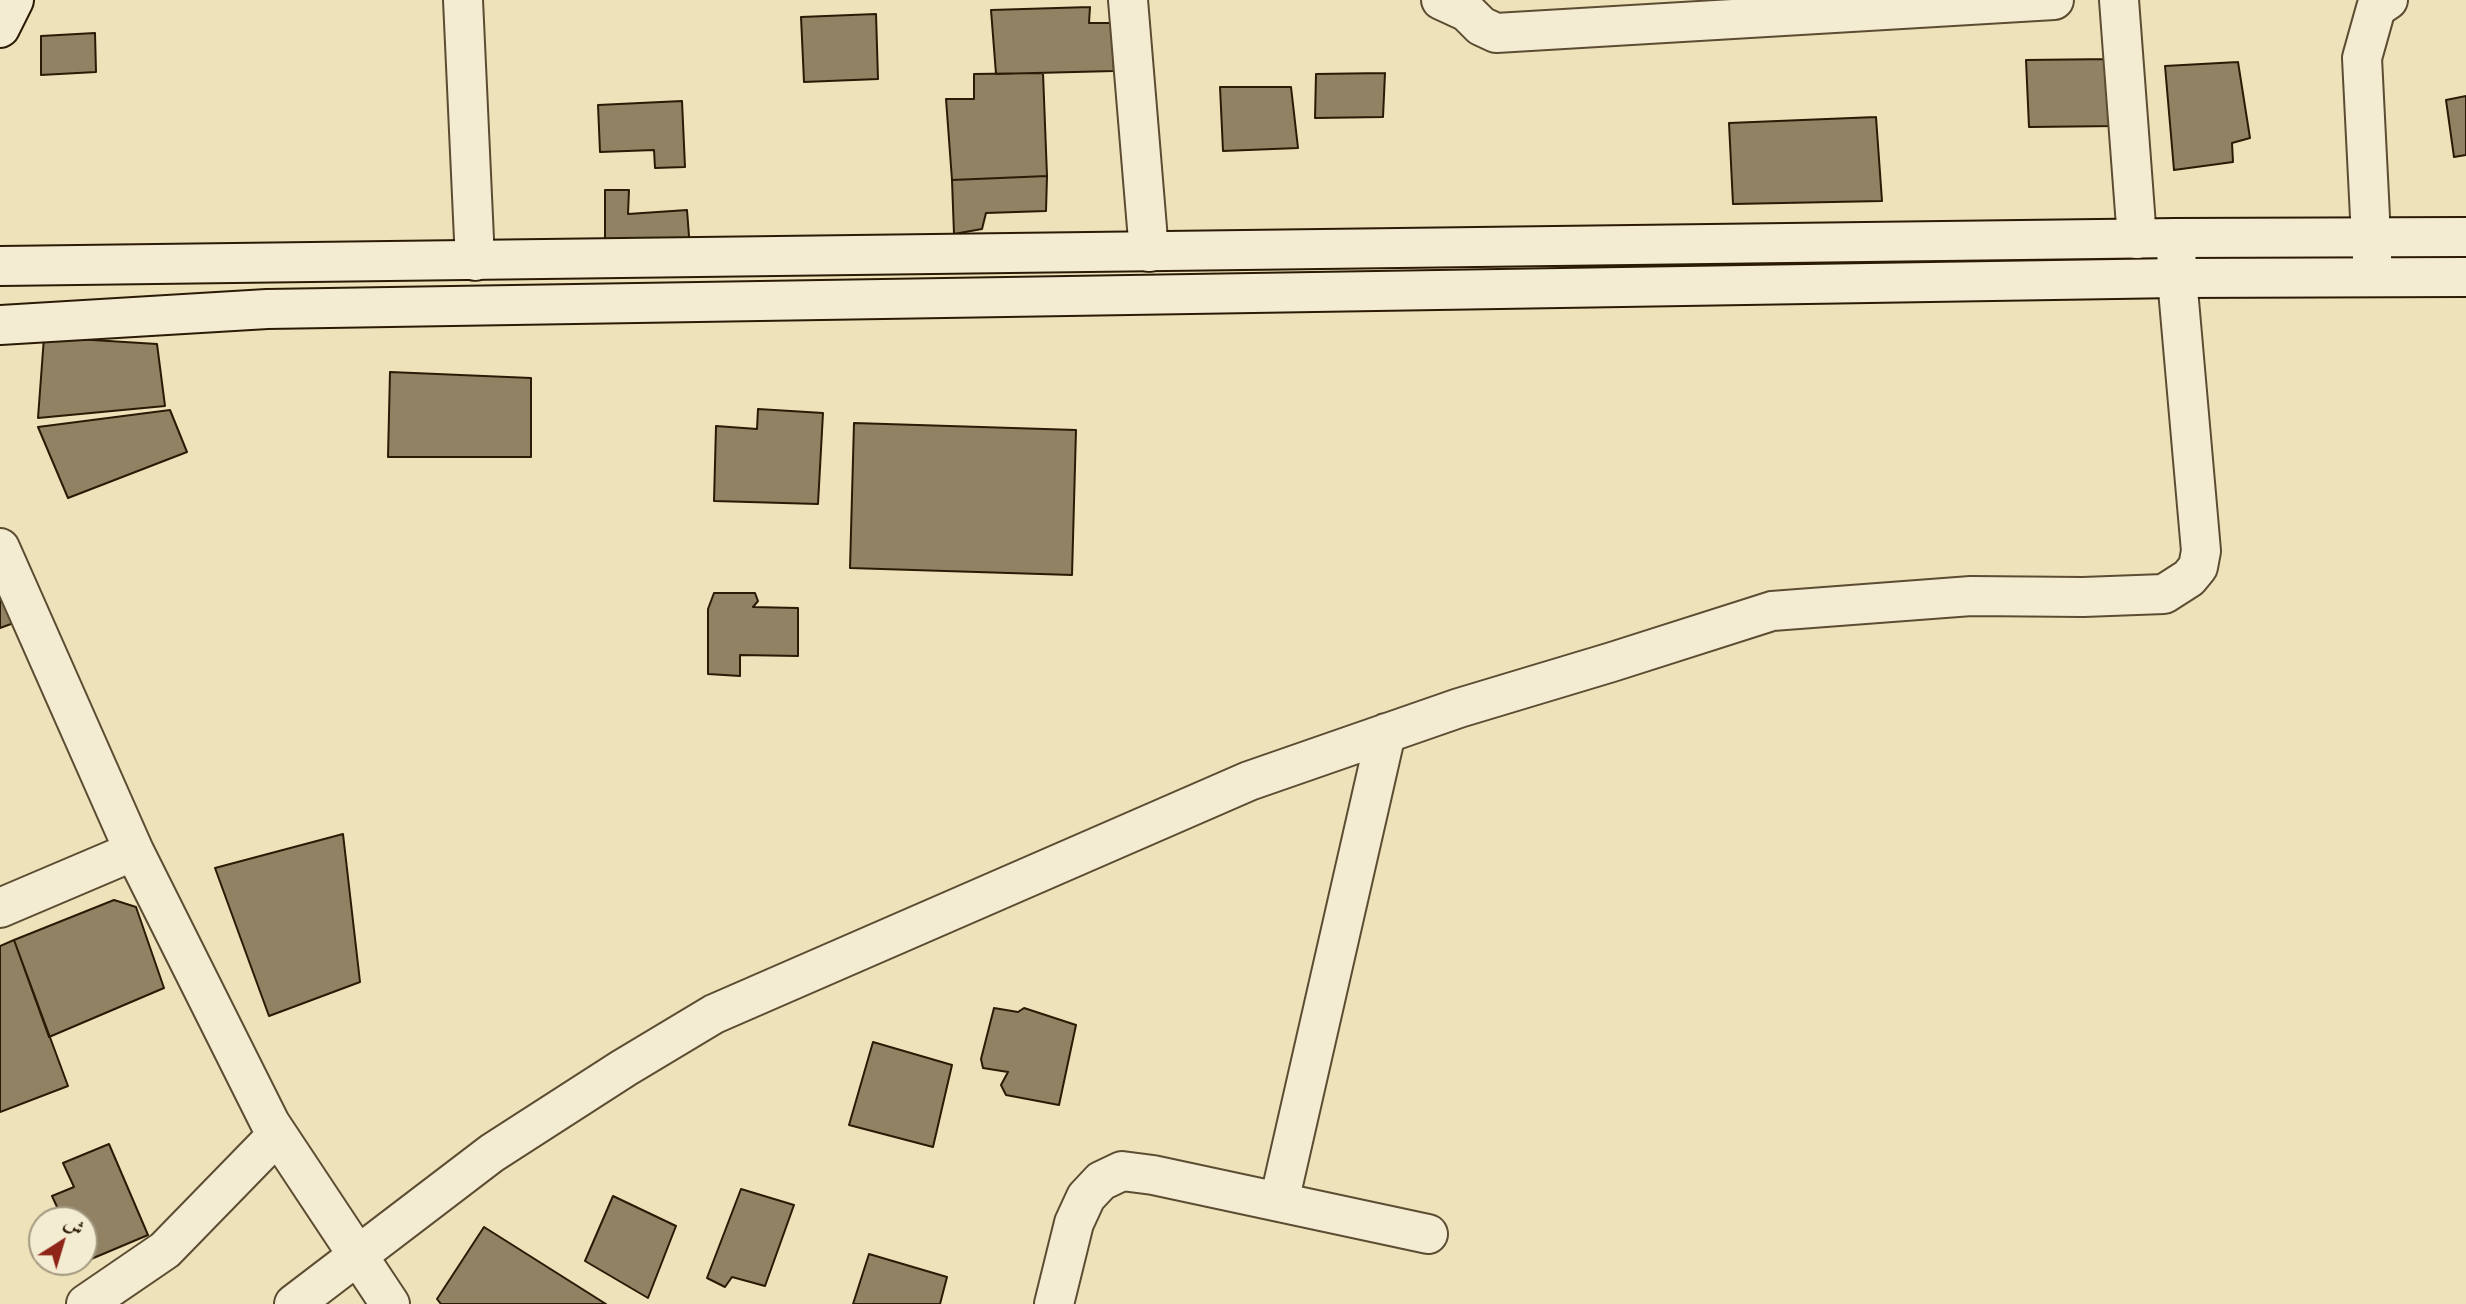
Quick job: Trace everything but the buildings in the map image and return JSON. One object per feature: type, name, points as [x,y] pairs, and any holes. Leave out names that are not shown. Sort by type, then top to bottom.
[{"type":"street","points":[[0,28],[14,0]]},
{"type":"street","points":[[463,0],[475,261]]},
{"type":"street","points":[[1128,0],[1149,252]]},
{"type":"street","points":[[1459,4],[1481,26],[1496,33],[2053,0]]},
{"type":"street","points":[[2119,0],[2137,239]]},
{"type":"street","points":[[2373,278],[2362,58],[2376,8],[2388,0]]},
{"type":"street","points":[[0,266],[2176,238],[2466,237]]},
{"type":"street","points":[[294,1304],[492,1153],[714,1014],[1249,781],[1459,708],[1612,663],[1772,611],[1971,596],[2083,597],[2164,594],[2189,578],[2198,567],[2201,551],[2177,278],[2176,238]]},
{"type":"street","points":[[0,325],[267,309],[2177,278],[2466,277]]},
{"type":"street","points":[[0,548],[134,851],[284,1145],[390,1304]]},
{"type":"street","points":[[1279,1202],[1386,733]]},
{"type":"street","points":[[0,908],[134,851]]},
{"type":"street","points":[[86,1304],[166,1250],[284,1145]]},
{"type":"street","points":[[1054,1304],[1074,1223],[1086,1197],[1101,1181],[1122,1171],[1428,1234]]}]
